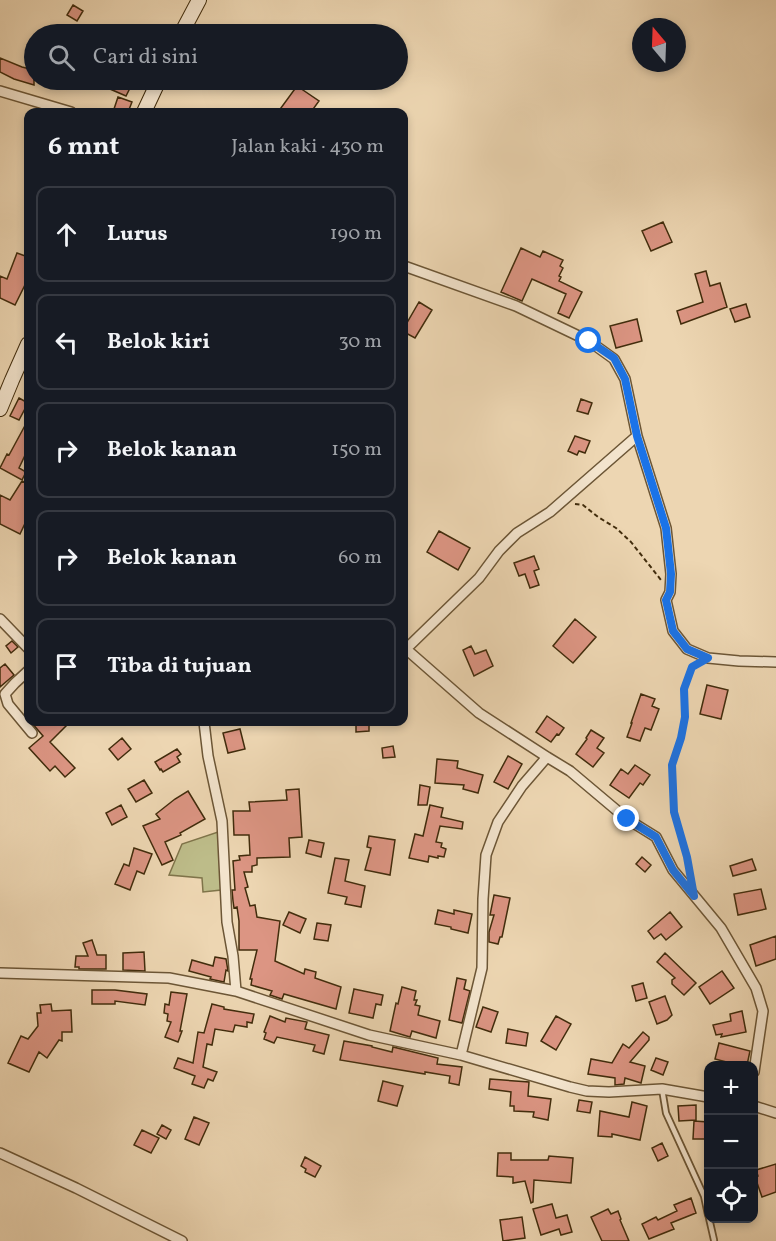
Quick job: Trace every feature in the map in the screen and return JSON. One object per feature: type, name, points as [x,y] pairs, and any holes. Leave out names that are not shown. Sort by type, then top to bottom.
[{"type":"main road","points":[[187,24],[200,0]]},
{"type":"main road","points":[[146,108],[154,90]]},
{"type":"main road","points":[[0,410],[24,353]]},
{"type":"street","points":[[0,91],[57,108]]},
{"type":"street","points":[[408,267],[516,306],[589,341],[614,358],[625,379],[637,436],[666,528],[671,574],[670,592],[666,600],[673,631],[687,649],[708,658],[776,662]]},
{"type":"street","points":[[408,646],[479,578],[499,551],[517,533],[550,512],[637,436]]},
{"type":"street","points":[[0,619],[24,644]]},
{"type":"street","points":[[408,652],[479,713],[570,771],[627,819],[656,837],[673,870],[721,928],[756,988],[763,1011],[755,1061]]},
{"type":"street","points":[[24,675],[5,694],[8,704],[24,723]]},
{"type":"street","points":[[26,726],[32,733]]},
{"type":"street","points":[[204,726],[208,756],[222,821],[227,922],[236,991]]},
{"type":"street","points":[[461,1055],[482,968],[486,855],[498,822],[522,786],[547,758]]},
{"type":"street","points":[[0,974],[169,978],[236,991],[369,1035],[461,1055],[588,1091],[662,1089],[704,1096]]},
{"type":"street","points":[[758,1108],[776,1113]]},
{"type":"street","points":[[0,1153],[182,1241]]},
{"type":"lane","points":[[662,1089],[666,1113],[704,1196]]},
{"type":"lane","points":[[710,1223],[714,1240]]},
{"type":"path","points":[[560,503],[583,505],[616,528],[631,542],[670,592]]},
{"type":"path","points":[[691,877],[674,812],[672,765],[685,717],[684,689],[692,667],[708,658]]},
{"type":"shaded area","points":[[221,831],[221,890],[203,892],[202,878],[169,875],[182,844]]},
{"type":"building","points":[[73,5],[83,11],[77,21],[67,15]]},
{"type":"building","points":[[0,58],[24,68],[24,82],[14,79],[0,72]]},
{"type":"building","points":[[112,90],[129,90],[126,96]]},
{"type":"building","points":[[294,90],[303,90],[319,101],[314,108],[281,108]]},
{"type":"building","points":[[118,97],[132,102],[130,108],[114,108]]},
{"type":"building","points":[[663,222],[672,242],[651,251],[642,231]]},
{"type":"building","points":[[521,248],[540,257],[543,251],[563,260],[560,266],[563,268],[559,281],[582,292],[569,318],[558,313],[566,294],[532,279],[522,301],[501,292]]},
{"type":"building","points":[[17,253],[24,256],[24,287],[15,305],[0,298],[0,276],[7,279]]},
{"type":"building","points":[[706,271],[710,286],[720,283],[727,307],[681,324],[677,311],[703,302],[695,274]]},
{"type":"building","points":[[419,302],[432,310],[415,338],[408,334],[408,321]]},
{"type":"building","points":[[746,304],[750,317],[735,322],[730,309]]},
{"type":"building","points":[[637,319],[642,341],[616,348],[610,326]]},
{"type":"building","points":[[19,398],[24,401],[24,411],[19,420],[10,416]]},
{"type":"building","points":[[581,399],[592,403],[588,414],[577,411]]},
{"type":"building","points":[[24,427],[24,457],[19,468],[24,471],[22,480],[0,468],[7,454],[9,455]]},
{"type":"building","points":[[575,436],[590,441],[585,453],[579,451],[577,455],[568,451]]},
{"type":"building","points":[[22,481],[24,482],[24,526],[20,534],[0,524],[0,495],[10,500]]},
{"type":"building","points":[[439,531],[470,548],[458,570],[427,552]]},
{"type":"building","points":[[534,556],[539,569],[534,571],[539,585],[530,588],[525,574],[519,576],[514,563]]},
{"type":"building","points":[[575,619],[596,637],[573,663],[553,646]]},
{"type":"building","points":[[12,641],[18,647],[11,653],[6,646]]},
{"type":"building","points":[[471,646],[475,654],[486,650],[493,666],[474,676],[463,650]]},
{"type":"building","points":[[5,664],[14,675],[0,687],[0,668]]},
{"type":"building","points":[[707,685],[728,690],[721,719],[700,714]]},
{"type":"building","points":[[641,694],[655,699],[652,706],[659,709],[651,730],[645,728],[640,741],[627,737]]},
{"type":"building","points":[[547,716],[564,728],[551,742],[536,732]]},
{"type":"building","points":[[34,726],[66,726],[50,742],[75,768],[65,777],[55,766],[50,771],[29,748],[43,736]]},
{"type":"building","points":[[356,726],[369,726],[369,731],[356,732]]},
{"type":"building","points":[[240,729],[245,749],[228,753],[223,733]]},
{"type":"building","points":[[591,730],[604,738],[597,748],[604,753],[593,767],[576,754]]},
{"type":"building","points":[[122,738],[131,749],[118,760],[109,749]]},
{"type":"building","points":[[393,746],[395,757],[383,758],[382,748]]},
{"type":"building","points":[[177,749],[181,754],[177,757],[180,762],[163,772],[160,770],[155,762]]},
{"type":"building","points":[[508,756],[522,764],[508,789],[494,782]]},
{"type":"building","points":[[437,759],[458,761],[457,768],[483,775],[478,793],[463,789],[464,785],[435,783]]},
{"type":"building","points":[[635,765],[650,775],[643,785],[640,783],[629,798],[610,785],[621,769],[628,774]]},
{"type":"building","points":[[144,780],[152,793],[136,802],[128,789]]},
{"type":"building","points":[[420,785],[430,787],[427,805],[418,805]]},
{"type":"building","points":[[299,789],[302,837],[289,838],[290,857],[257,858],[257,865],[252,866],[252,872],[244,872],[248,887],[245,888],[250,906],[255,905],[257,917],[280,921],[275,961],[304,974],[305,969],[316,972],[315,978],[341,987],[336,1009],[284,994],[282,999],[270,995],[272,991],[251,985],[252,979],[250,979],[257,950],[239,950],[239,921],[237,907],[234,908],[232,890],[235,890],[233,861],[240,860],[239,856],[250,855],[249,835],[234,835],[233,811],[250,811],[249,802],[287,800],[286,790]]},
{"type":"building","points":[[188,791],[205,819],[180,833],[181,835],[165,842],[173,860],[162,865],[143,826],[160,819],[156,814]]},
{"type":"building","points":[[121,805],[127,817],[112,825],[106,813]]},
{"type":"building","points":[[430,805],[443,808],[441,817],[463,822],[462,829],[440,826],[436,842],[442,843],[441,847],[446,849],[444,857],[429,856],[428,862],[409,858],[415,834],[423,836]]},
{"type":"building","points":[[369,836],[395,840],[390,875],[365,870],[371,848],[367,847]]},
{"type":"building","points":[[309,840],[324,843],[321,857],[306,853]]},
{"type":"building","points":[[134,848],[152,854],[144,874],[137,871],[130,890],[115,884],[124,864],[129,866]]},
{"type":"building","points":[[642,857],[651,865],[645,872],[636,864]]},
{"type":"building","points":[[335,858],[349,860],[345,881],[365,886],[361,907],[345,904],[347,897],[328,893]]},
{"type":"building","points":[[752,859],[756,870],[733,876],[730,866]]},
{"type":"building","points":[[761,889],[766,909],[738,915],[734,894]]},
{"type":"building","points":[[494,895],[510,898],[502,937],[498,944],[489,942],[489,932],[494,915],[490,915]]},
{"type":"building","points":[[438,910],[454,914],[454,910],[472,914],[468,933],[435,924]]},
{"type":"building","points":[[289,912],[306,919],[300,933],[283,925]]},
{"type":"building","points":[[670,912],[682,927],[666,940],[661,934],[654,939],[648,931]]},
{"type":"building","points":[[317,923],[331,925],[328,941],[314,939]]},
{"type":"building","points":[[776,936],[776,959],[756,966],[750,945]]},
{"type":"building","points":[[92,940],[97,955],[106,955],[106,969],[75,967],[76,956],[88,956],[83,943]]},
{"type":"building","points":[[144,952],[145,971],[123,970],[123,953]]},
{"type":"building","points":[[665,953],[696,983],[684,995],[672,984],[675,978],[657,962]]},
{"type":"building","points":[[215,957],[226,959],[228,971],[226,970],[224,982],[189,971],[192,960],[213,966]]},
{"type":"building","points":[[722,971],[734,988],[710,1004],[699,987]]},
{"type":"building","points":[[457,978],[466,980],[464,989],[470,991],[462,1023],[449,1020]]},
{"type":"building","points":[[643,983],[647,998],[636,1001],[632,986]]},
{"type":"building","points":[[402,987],[416,991],[415,1005],[420,1006],[418,1015],[440,1021],[436,1038],[412,1031],[410,1037],[390,1031]]},
{"type":"building","points":[[354,989],[383,995],[381,1005],[376,1004],[373,1018],[349,1013]]},
{"type":"building","points":[[92,990],[147,994],[145,1005],[115,1001],[115,1004],[92,1004]]},
{"type":"building","points":[[171,992],[187,994],[180,1031],[182,1031],[178,1042],[165,1037],[171,1022],[167,1021],[168,1014],[164,1013],[165,1004],[169,1005]]},
{"type":"building","points":[[665,996],[672,1015],[657,1024],[649,1002]]},
{"type":"building","points":[[51,1004],[52,1011],[71,1010],[72,1032],[62,1032],[62,1041],[59,1040],[47,1058],[39,1052],[29,1072],[8,1063],[21,1036],[28,1039],[38,1026],[37,1013],[41,1013],[40,1005]]},
{"type":"building","points":[[212,1004],[224,1007],[224,1009],[254,1014],[252,1023],[247,1022],[247,1027],[235,1025],[233,1032],[215,1029],[212,1045],[207,1044],[203,1067],[217,1072],[213,1081],[208,1079],[204,1088],[192,1084],[195,1076],[174,1068],[178,1058],[193,1063],[198,1032],[204,1033]]},
{"type":"building","points":[[483,1007],[498,1012],[491,1032],[476,1027]]},
{"type":"building","points":[[742,1011],[746,1032],[721,1037],[722,1034],[716,1035],[713,1025],[731,1021],[730,1014]]},
{"type":"building","points":[[270,1016],[285,1022],[286,1018],[307,1022],[305,1029],[329,1035],[324,1054],[313,1051],[315,1045],[277,1037],[274,1043],[264,1039]]},
{"type":"building","points":[[556,1016],[571,1024],[556,1050],[541,1041]]},
{"type":"building","points":[[508,1029],[528,1033],[526,1046],[506,1043]]},
{"type":"building","points":[[643,1032],[649,1040],[630,1062],[645,1066],[641,1083],[625,1078],[624,1084],[615,1085],[615,1078],[588,1074],[591,1059],[612,1063],[623,1044],[629,1048]]},
{"type":"building","points":[[344,1041],[392,1052],[393,1047],[438,1058],[437,1064],[462,1067],[459,1085],[449,1083],[450,1076],[340,1060]]},
{"type":"building","points":[[719,1043],[750,1051],[748,1061],[715,1059]]},
{"type":"building","points":[[656,1058],[668,1062],[663,1075],[651,1070]]},
{"type":"building","points":[[490,1079],[529,1082],[528,1096],[551,1099],[548,1120],[533,1117],[534,1112],[514,1111],[514,1106],[510,1106],[511,1092],[489,1089]]},
{"type":"building","points":[[383,1081],[403,1086],[397,1106],[378,1101]]},
{"type":"building","points":[[579,1100],[592,1102],[590,1113],[577,1111]]},
{"type":"building","points":[[632,1102],[647,1106],[640,1140],[612,1134],[612,1137],[598,1136],[600,1111],[629,1117]]},
{"type":"building","points":[[696,1105],[696,1120],[679,1121],[678,1106]]},
{"type":"building","points":[[194,1117],[209,1123],[199,1145],[185,1139]]},
{"type":"building","points":[[694,1121],[704,1122],[704,1139],[693,1139]]},
{"type":"building","points":[[162,1125],[171,1130],[166,1139],[157,1134]]},
{"type":"building","points":[[142,1130],[159,1138],[151,1153],[134,1145]]},
{"type":"building","points":[[662,1143],[668,1156],[658,1161],[652,1148]]},
{"type":"building","points":[[498,1153],[511,1153],[511,1160],[548,1160],[549,1156],[573,1158],[571,1183],[534,1180],[533,1202],[531,1203],[525,1181],[513,1183],[513,1177],[497,1176]]},
{"type":"building","points":[[305,1157],[321,1166],[315,1177],[305,1172],[306,1169],[301,1166]]},
{"type":"building","points":[[776,1164],[776,1192],[762,1197],[758,1186],[758,1169]]},
{"type":"building","points":[[691,1198],[696,1213],[671,1223],[674,1229],[649,1239],[642,1224],[656,1217],[658,1220],[677,1211],[674,1205]]},
{"type":"building","points":[[552,1204],[556,1218],[567,1215],[572,1232],[561,1235],[559,1229],[541,1235],[533,1209]]},
{"type":"building","points":[[608,1209],[611,1214],[618,1211],[629,1241],[602,1241],[591,1217]]},
{"type":"building","points":[[522,1217],[525,1238],[503,1241],[500,1220]]},
{"type":"route","points":[[589,341],[614,358],[625,379],[637,436],[666,528],[671,574],[670,592],[666,600],[673,631],[687,649],[708,658],[692,667],[684,689],[685,717],[672,765],[674,812],[687,857],[694,896],[673,870],[656,837],[627,819]]}]
